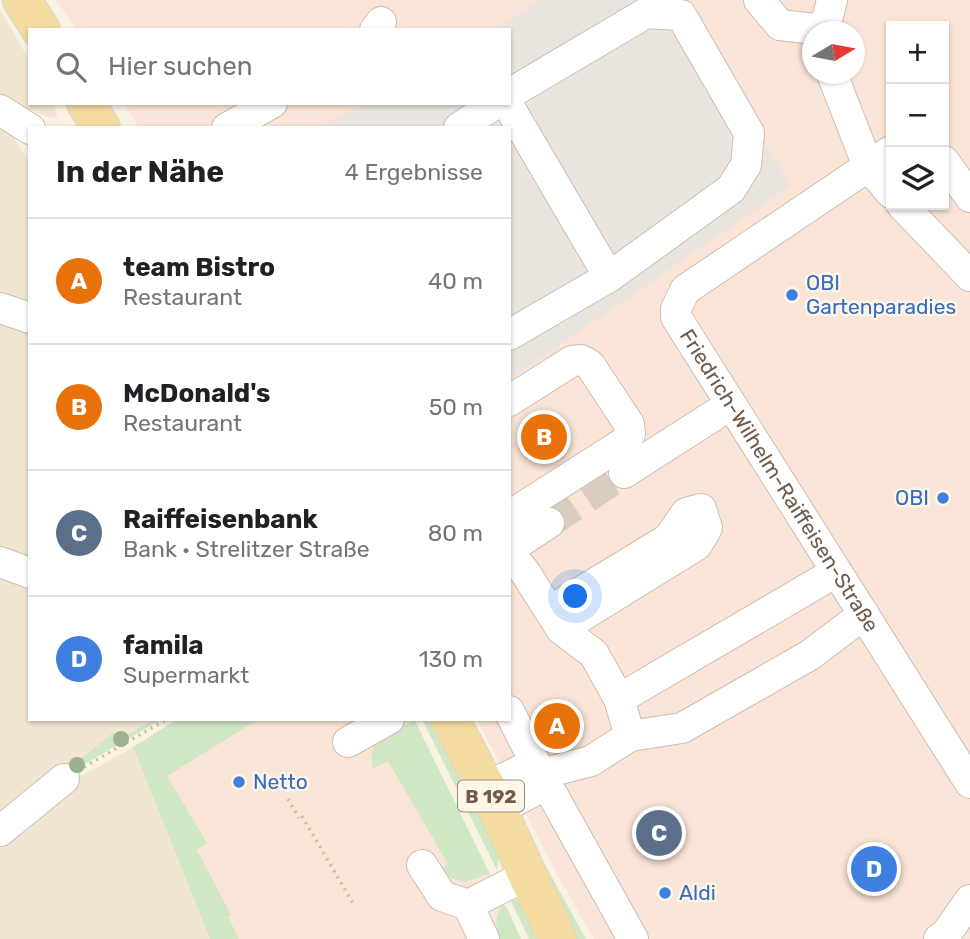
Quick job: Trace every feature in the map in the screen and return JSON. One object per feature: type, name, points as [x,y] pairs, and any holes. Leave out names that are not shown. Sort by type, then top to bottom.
[{"type":"main road","points":[[22,0],[40,28]]},
{"type":"main road","points":[[87,105],[100,126]]},
{"type":"main road","name":"B 192","points":[[451,721],[502,793],[527,875],[557,939]]},
{"type":"street","points":[[759,0],[780,25],[802,28]]},
{"type":"street","points":[[827,21],[832,0]]},
{"type":"street","points":[[511,93],[646,13],[681,15],[749,133],[746,165],[731,189],[609,277],[511,334]]},
{"type":"street","points":[[838,84],[880,159],[886,178]]},
{"type":"street","points":[[462,126],[493,105]]},
{"type":"street","points":[[508,105],[609,277]]},
{"type":"street","points":[[0,110],[28,128]]},
{"type":"street","points":[[233,126],[266,114]]},
{"type":"street","name":"Friedrich-Wilhelm-Raiffeisen-Straße","points":[[880,159],[685,290],[679,298],[676,317],[970,783]]},
{"type":"street","points":[[949,168],[970,197]]},
{"type":"street","points":[[907,210],[970,276]]},
{"type":"street","points":[[0,308],[28,317]]},
{"type":"street","points":[[511,400],[572,361],[582,360],[590,365],[629,424],[630,434],[625,442],[511,515]]},
{"type":"street","points":[[624,473],[730,405]]},
{"type":"street","points":[[701,509],[707,528],[697,545],[556,620],[668,539],[686,513],[701,509]]},
{"type":"street","points":[[549,523],[513,563],[556,620],[594,654],[619,699],[630,736]]},
{"type":"street","points":[[0,562],[28,572]]},
{"type":"street","points":[[619,699],[836,572]]},
{"type":"street","points":[[502,793],[531,792],[541,774],[590,761],[630,736],[682,728],[810,654],[864,614]]},
{"type":"street","points":[[511,715],[633,939]]},
{"type":"street","points":[[348,742],[385,721]]},
{"type":"street","points":[[2,826],[64,779]]},
{"type":"street","points":[[422,865],[442,896],[468,905],[484,939]]},
{"type":"street","points":[[468,905],[527,875]]},
{"type":"street","points":[[939,939],[946,934],[970,900]]},
{"type":"path","points":[[64,779],[164,721]]},
{"type":"path","points":[[288,799],[354,905]]},
{"type":"shaded area","points":[[56,0],[970,0],[970,939],[594,939],[558,876],[478,721],[511,721],[511,126],[138,126],[125,105],[511,105],[511,28],[76,28]]},
{"type":"shaded area","points":[[542,0],[685,0],[790,186],[511,379],[511,126],[324,126],[361,105],[511,105],[511,28],[494,28]]},
{"type":"shaded area","points":[[0,9],[28,58],[28,105],[54,105],[57,112],[56,118],[49,117],[13,103],[6,125],[28,161],[28,721],[151,721],[71,768],[82,776],[133,747],[210,939],[0,939]]},
{"type":"shaded area","points":[[175,721],[415,721],[521,939],[210,939],[133,747]]},
{"type":"green space","points":[[151,721],[159,721],[76,769],[70,768],[113,733],[127,735]]},
{"type":"green space","points":[[175,721],[256,721],[167,776],[207,843],[197,850],[231,915],[228,917],[239,939],[210,939],[133,747]]},
{"type":"green space","points":[[413,721],[490,874],[464,882],[443,876],[439,870],[448,864],[388,761],[373,769],[373,751],[382,738]]},
{"type":"green space","points":[[423,721],[439,721],[500,841],[497,870]]},
{"type":"green space","points":[[521,821],[586,939],[577,939],[548,888]]},
{"type":"green space","points":[[519,898],[545,939],[529,939],[511,901]]},
{"type":"green space","points":[[502,906],[506,906],[521,939],[499,939],[496,922]]},
{"type":"tunnel","points":[[549,523],[624,473]]},
{"type":"place","name":"OBI Gartenparadies","points":[[792,295]]},
{"type":"place","name":"McDonald's","points":[[544,437]]},
{"type":"place","name":"OBI","points":[[943,498]]},
{"type":"place","name":"team Bistro","points":[[557,726]]},
{"type":"place","name":"Netto","points":[[239,782]]},
{"type":"place","name":"Raiffeisenbank","points":[[659,833]]},
{"type":"place","name":"famila","points":[[874,869]]},
{"type":"place","name":"Aldi","points":[[665,893]]}]
